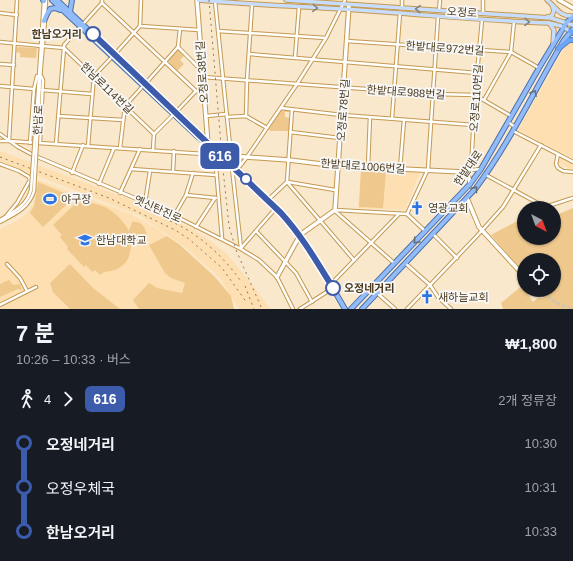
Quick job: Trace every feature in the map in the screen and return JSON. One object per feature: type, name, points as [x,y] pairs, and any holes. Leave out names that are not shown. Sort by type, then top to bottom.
[{"type":"highway","points":[[558,49],[569,40],[573,40]]},
{"type":"main road","points":[[52,0],[200,135],[217,155],[276,208],[300,235],[346,309]]},
{"type":"main road","points":[[57,0],[70,12],[81,26]]},
{"type":"main road","points":[[70,12],[72,0]]},
{"type":"main road","name":"오정로","points":[[198,0],[252,5],[341,9],[482,20],[549,23],[557,24],[572,31]]},
{"type":"main road","name":"오정로","points":[[286,0],[550,18],[573,25]]},
{"type":"main road","points":[[547,0],[562,15],[566,17],[573,16]]},
{"type":"main road","points":[[542,18],[552,16],[554,10],[552,4]]},
{"type":"main road","points":[[44,21],[50,10],[55,8],[63,11]]},
{"type":"main road","points":[[550,18],[573,16]]},
{"type":"main road","name":"한밭대로","points":[[352,309],[470,184],[481,169],[567,22],[573,16]]},
{"type":"main road","points":[[549,23],[554,30],[552,47]]},
{"type":"main road","name":"한밭대로","points":[[363,309],[467,198],[486,175],[558,49],[572,31]]},
{"type":"street","points":[[9,140],[18,0]]},
{"type":"street","name":"한남로","points":[[0,221],[21,211],[32,198],[39,72],[44,21],[44,0]]},
{"type":"street","name":"한남로","points":[[42,45],[44,0]]},
{"type":"street","points":[[88,146],[94,76],[140,26],[141,0]]},
{"type":"street","name":"오정로38번길","points":[[198,0],[208,145]]},
{"type":"street","points":[[236,171],[297,84],[326,38],[345,0]]},
{"type":"street","points":[[349,10],[350,0]]},
{"type":"street","points":[[402,0],[402,8]]},
{"type":"street","points":[[439,10],[440,0]]},
{"type":"street","points":[[483,0],[483,13]]},
{"type":"street","points":[[559,0],[573,8]]},
{"type":"street","points":[[215,1],[231,156]]},
{"type":"street","points":[[56,144],[64,45],[102,2],[196,91],[204,91]]},
{"type":"street","points":[[246,116],[252,5]]},
{"type":"street","points":[[295,58],[299,7]]},
{"type":"street","name":"오정로78번길","points":[[335,210],[349,10]]},
{"type":"street","points":[[0,13],[17,14]]},
{"type":"street","points":[[392,118],[400,13]]},
{"type":"street","points":[[406,214],[428,169],[438,17]]},
{"type":"street","name":"오정로110번길","points":[[472,170],[475,95],[482,20]]},
{"type":"street","points":[[484,100],[510,52],[514,22]]},
{"type":"street","points":[[140,26],[199,30]]},
{"type":"street","points":[[120,148],[125,106],[178,47],[180,29]]},
{"type":"street","points":[[218,31],[326,38]]},
{"type":"street","name":"한밭대로972번길","points":[[347,41],[510,52],[539,68]]},
{"type":"street","points":[[0,42],[64,48]]},
{"type":"street","points":[[178,47],[202,71]]},
{"type":"street","name":"한남로114번길","points":[[64,48],[154,134]]},
{"type":"street","points":[[249,54],[346,63]]},
{"type":"street","name":"오정로78번길","points":[[346,63],[478,73]]},
{"type":"street","points":[[0,64],[14,65]]},
{"type":"street","points":[[30,142],[34,89],[39,72]]},
{"type":"street","points":[[39,72],[42,80],[40,143]]},
{"type":"street","name":"한밭대로988번길","points":[[203,77],[434,94],[475,95],[511,116]]},
{"type":"street","points":[[0,86],[34,89]]},
{"type":"street","points":[[42,90],[92,94]]},
{"type":"street","points":[[153,150],[154,134],[196,91]]},
{"type":"street","points":[[280,108],[342,115],[474,124]]},
{"type":"street","points":[[268,200],[287,182],[292,109]]},
{"type":"street","points":[[58,116],[123,120]]},
{"type":"street","points":[[206,116],[246,116],[267,128]]},
{"type":"street","points":[[368,167],[370,117]]},
{"type":"street","points":[[400,169],[404,120]]},
{"type":"street","points":[[508,122],[514,128],[540,145],[573,162]]},
{"type":"street","points":[[290,132],[340,138]]},
{"type":"street","name":"옛신탄진로","points":[[0,134],[18,148],[174,216],[241,249],[259,260],[277,277],[293,309]]},
{"type":"street","points":[[0,141],[9,140],[217,155],[217,198],[222,239]]},
{"type":"street","points":[[72,172],[83,145]]},
{"type":"street","points":[[407,309],[457,258],[503,207],[540,145]]},
{"type":"street","points":[[99,184],[114,148]]},
{"type":"street","points":[[120,193],[140,149]]},
{"type":"street","points":[[173,172],[174,152]]},
{"type":"street","points":[[558,154],[556,164],[558,168],[563,171],[573,172]]},
{"type":"street","name":"한밭대로1006번길","points":[[217,155],[289,160],[338,166],[428,169],[466,172]]},
{"type":"street","points":[[0,164],[19,171],[29,177],[30,180],[7,215]]},
{"type":"street","points":[[232,167],[241,249]]},
{"type":"street","points":[[131,169],[216,175]]},
{"type":"street","points":[[470,184],[466,172],[481,169]]},
{"type":"street","points":[[145,203],[150,170]]},
{"type":"street","points":[[174,216],[186,195],[193,173]]},
{"type":"street","points":[[486,175],[545,207],[573,198]]},
{"type":"street","points":[[287,182],[336,190]]},
{"type":"street","points":[[287,182],[354,260]]},
{"type":"street","name":"한남로","points":[[0,221],[27,201],[33,190]]},
{"type":"street","points":[[186,195],[217,198]]},
{"type":"street","points":[[196,226],[217,198]]},
{"type":"street","points":[[467,198],[477,223],[482,231],[517,268]]},
{"type":"street","points":[[16,203],[18,209]]},
{"type":"street","points":[[241,249],[276,208]]},
{"type":"street","points":[[277,277],[300,235],[335,210],[406,214],[425,231]]},
{"type":"street","points":[[335,210],[370,243],[395,263]]},
{"type":"street","points":[[300,309],[312,302],[332,286],[354,260],[398,214]]},
{"type":"street","points":[[256,231],[286,260],[296,273],[312,302]]},
{"type":"street","points":[[433,234],[457,258]]},
{"type":"street","points":[[405,263],[430,285],[448,308]]},
{"type":"street","points":[[7,264],[20,278],[27,291]]},
{"type":"street","points":[[0,305],[36,287]]},
{"type":"street","points":[[377,293],[395,309]]},
{"type":"shaded area","points":[[573,43],[573,159],[518,130],[566,45]]},
{"type":"shaded area","points":[[17,47],[37,48],[36,58],[20,57],[20,53],[16,52]]},
{"type":"shaded area","points":[[178,49],[185,55],[180,60],[184,64],[177,71],[168,61]]},
{"type":"shaded area","points":[[290,110],[290,112],[285,112],[285,117],[289,118],[289,131],[270,131],[269,129],[280,111]]},
{"type":"shaded area","points":[[0,151],[139,203],[190,228],[209,240],[228,255],[270,309],[239,309],[220,278],[186,248],[141,216],[0,161]]},
{"type":"shaded area","points":[[559,155],[573,163],[573,170],[557,163]]},
{"type":"shaded area","points":[[361,169],[420,172],[405,210],[358,208]]},
{"type":"shaded area","points":[[361,170],[386,171],[383,208],[359,207]]},
{"type":"shaded area","name":"한남대학교","points":[[38,180],[131,214],[156,228],[186,251],[233,309],[0,309],[0,229],[26,214],[35,199]]},
{"type":"shaded area","name":"야구장","points":[[38,182],[64,193],[66,205],[43,227],[30,213],[34,206]]},
{"type":"shaded area","points":[[84,202],[98,204],[110,210],[121,219],[129,231],[132,222],[140,223],[144,227],[147,235],[142,242],[136,241],[131,237],[129,256],[124,264],[115,270],[100,275],[95,270],[92,272],[86,265],[84,267],[67,249],[68,247],[60,237],[62,235],[53,225],[75,204]]},
{"type":"shaded area","points":[[573,208],[573,309],[503,309],[501,303],[517,290],[517,297],[530,297],[533,302],[538,298],[561,297],[561,253],[517,253],[517,264],[491,235],[517,221],[517,245],[561,245],[561,213]]},
{"type":"shaded area","points":[[167,236],[180,245],[215,277],[231,296],[234,309],[139,309],[133,300],[149,283],[157,288],[182,293],[185,283],[171,278],[165,273],[149,245]]},
{"type":"shaded area","points":[[70,264],[93,288],[120,309],[70,309],[53,292],[50,283]]},
{"type":"shaded area","points":[[9,280],[13,285],[20,284],[22,290],[18,289],[0,297],[0,284]]},
{"type":"tunnel","points":[[548,297],[561,305],[573,309]]},
{"type":"railway","points":[[209,0],[229,226],[236,250],[262,309]]},
{"type":"railway","points":[[0,157],[109,198],[175,230],[189,239],[222,268],[247,303]]},
{"type":"railway","points":[[151,211],[176,222]]},
{"type":"railway","points":[[170,221],[190,232],[209,246],[226,262],[240,280]]},
{"type":"railway","points":[[245,286],[254,309]]},
{"type":"bus line","name":"616","points":[[93,34],[281,213],[310,249],[333,288]]},
{"type":"place","name":"한남오거리","points":[[93,34]]},
{"type":"place","name":"야구장","points":[[50,199]]},
{"type":"place","name":"영광교회","points":[[417,208]]},
{"type":"place","name":"한남대학교","points":[[85,240]]},
{"type":"place","name":"오정네거리","points":[[333,288]]},
{"type":"place","name":"새하늘교회","points":[[427,297]]}]
